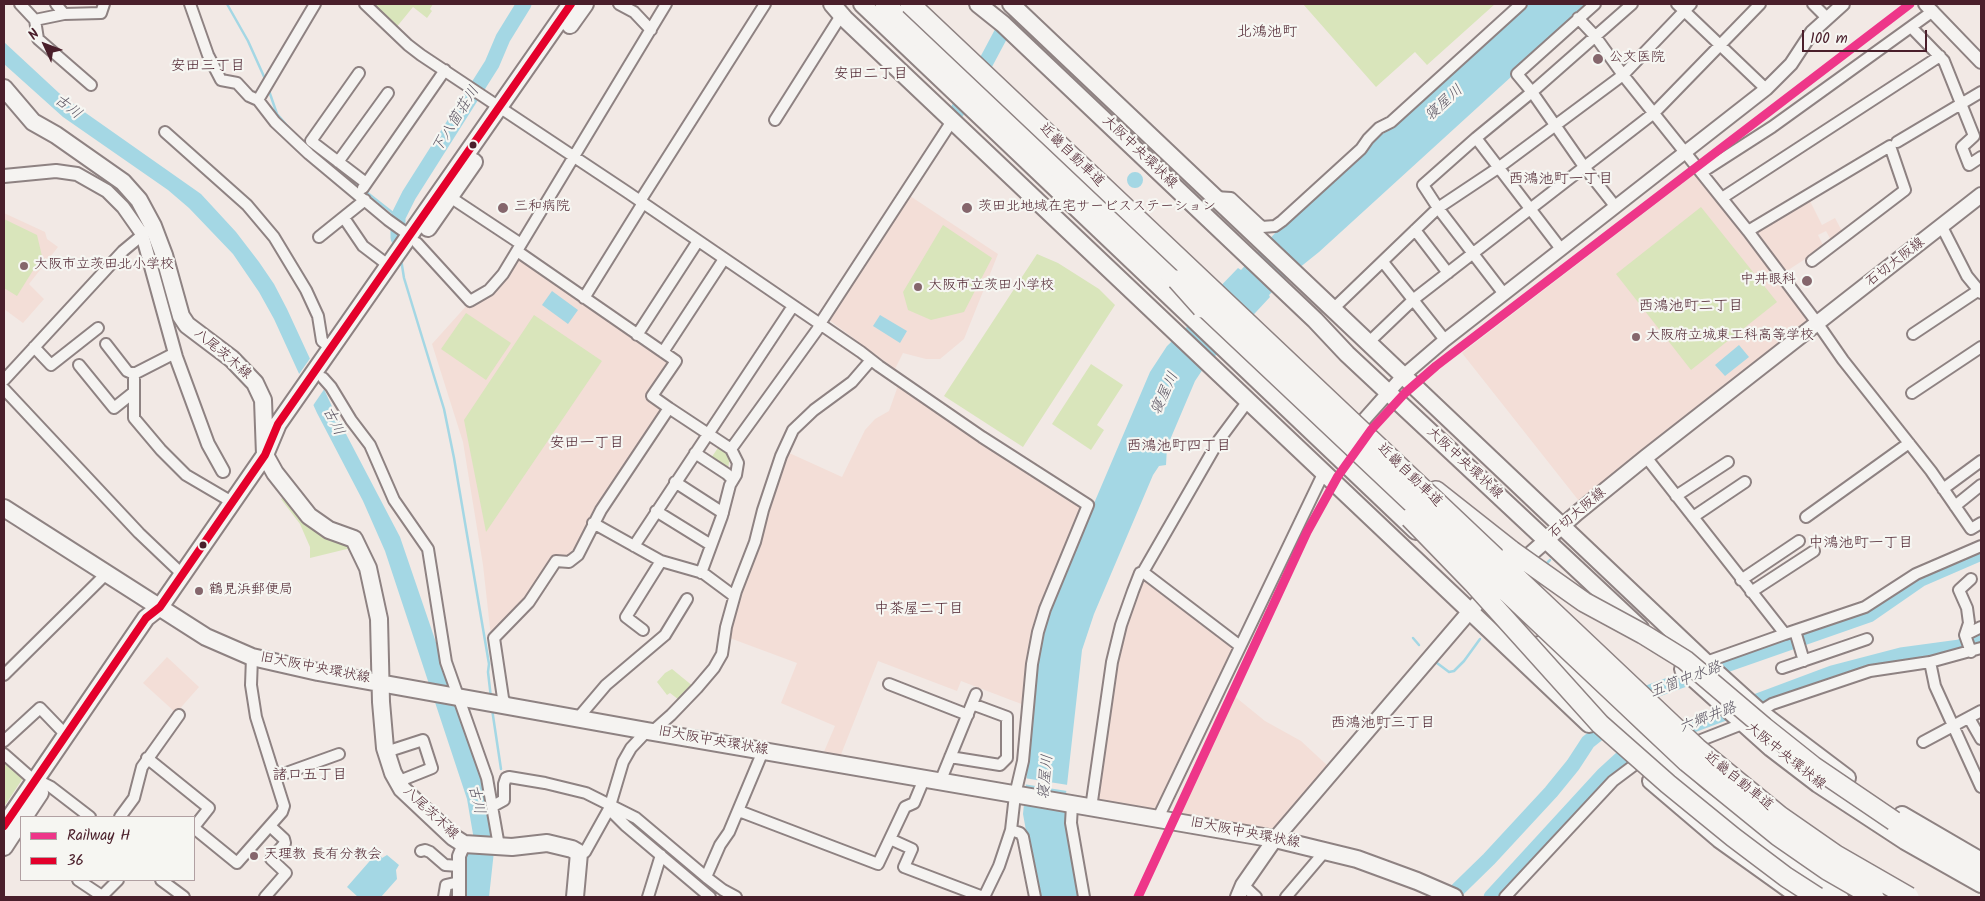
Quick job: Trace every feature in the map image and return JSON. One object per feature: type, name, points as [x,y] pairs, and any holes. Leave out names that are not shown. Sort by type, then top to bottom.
[{"type":"highway","name":"近畿自動車道","points":[[885,4],[1687,762],[1778,836],[1828,870],[1874,897]]},
{"type":"highway","name":"近畿自動車道","points":[[911,5],[1718,766],[1780,816],[1836,855],[1909,897]]},
{"type":"highway","points":[[1177,280],[1291,400],[1466,576],[1594,719],[1706,816],[1786,877],[1817,897]]},
{"type":"highway","points":[[1376,444],[1566,591],[1602,613],[1649,637],[1685,660],[1764,728],[1813,766],[1894,821],[1981,874]]},
{"type":"main road","points":[[408,239],[450,197],[571,4]]},
{"type":"main road","points":[[22,816],[66,735],[146,618],[160,607],[265,455],[278,424],[303,398],[408,239],[504,109],[585,4]]},
{"type":"main road","points":[[862,4],[1227,350],[1252,377],[1334,455],[1554,659],[1646,749],[1697,795],[1754,839],[1794,868],[1840,897]]},
{"type":"main road","name":"大阪中央環状線","points":[[978,4],[1003,24],[1388,392],[1723,706],[1795,767],[1842,801],[1905,841],[1981,884]]},
{"type":"main road","points":[[988,4],[1003,24]]},
{"type":"main road","points":[[1010,4],[1744,698],[1806,748],[1862,789],[1981,861]]},
{"type":"main road","points":[[837,9],[849,15],[893,54],[933,82],[975,118],[1004,139],[1023,163],[1057,198],[1093,254]]},
{"type":"main road","points":[[837,9],[845,19],[1627,759],[1719,839],[1800,897]]},
{"type":"main road","name":"八尾茨木線","points":[[4,88],[33,122],[56,135],[123,182],[139,200],[147,230],[164,255],[181,316],[187,325],[232,359],[255,382],[263,400],[265,455],[275,473],[309,516],[329,530],[354,539],[368,568],[379,619],[382,717],[386,752],[397,782],[424,811],[468,844],[512,847],[547,843],[572,849],[579,853]]},
{"type":"main road","points":[[1086,103],[1143,142],[1200,192],[1227,209]]},
{"type":"main road","name":"石切大阪線","points":[[1241,891],[1275,839],[1485,594],[1562,526],[1646,457],[1818,324],[1981,194]]},
{"type":"main road","points":[[320,372],[330,348],[391,266]]},
{"type":"main road","name":"旧大阪中央環状線","points":[[4,508],[206,637],[252,657],[318,672],[1275,839],[1357,859],[1449,895]]},
{"type":"main road","points":[[24,816],[41,782],[156,624],[160,607]]},
{"type":"main road","points":[[12,834],[20,820]]},
{"type":"main road","points":[[575,897],[579,853]]},
{"type":"street","points":[[20,4],[36,20],[38,39],[91,85]]},
{"type":"street","points":[[56,4],[64,14]]},
{"type":"street","points":[[36,20],[64,14],[101,13],[104,4]]},
{"type":"street","points":[[190,4],[208,55],[221,80],[237,83],[248,96],[258,100],[276,122],[309,154],[363,191]]},
{"type":"street","points":[[258,100],[315,4]]},
{"type":"street","points":[[365,4],[408,45],[820,324],[982,437],[1088,505],[1045,609],[1038,632],[1032,664],[1019,795],[1011,830],[999,866],[983,897],[904,867],[912,849],[890,839]]},
{"type":"street","points":[[619,4],[634,12],[651,30]]},
{"type":"street","points":[[359,73],[311,141],[338,162],[390,222],[470,302],[494,286],[666,4]]},
{"type":"street","points":[[584,298],[641,202],[765,4]]},
{"type":"street","points":[[1214,197],[1231,198],[1262,227],[1275,226],[1361,149],[1379,128],[1391,122],[1521,4]]},
{"type":"street","points":[[1595,4],[1517,74],[1615,206]]},
{"type":"street","points":[[1504,294],[1438,208],[1423,185],[1632,4]]},
{"type":"street","points":[[1368,343],[1414,299],[1654,113],[1760,4]]},
{"type":"street","points":[[1812,4],[1826,17]]},
{"type":"street","points":[[1158,818],[1324,472],[1334,455],[1403,376],[1445,340],[1766,89],[1790,64],[1812,32],[1826,17],[1843,4]]},
{"type":"street","points":[[1333,309],[1438,208],[1498,168],[1623,75],[1684,6],[1766,89]]},
{"type":"street","points":[[1702,172],[1772,127],[1911,27],[1930,6],[1981,62]]},
{"type":"street","points":[[776,120],[837,9]]},
{"type":"street","points":[[1578,18],[1595,36],[1623,75],[1748,231],[1843,360],[1909,443],[1971,530],[1980,547],[1916,574],[1864,607],[1706,663]]},
{"type":"street","points":[[1911,27],[1940,56],[1961,104],[1974,136],[1962,147],[1969,166],[1981,157]]},
{"type":"street","points":[[1722,198],[1940,56]]},
{"type":"street","points":[[319,237],[344,218],[445,70]]},
{"type":"street","points":[[1897,142],[1981,92]]},
{"type":"street","points":[[338,162],[388,93]]},
{"type":"street","points":[[731,449],[760,408],[764,406],[820,324],[952,120]]},
{"type":"street","points":[[165,132],[247,204],[274,237],[306,290],[318,316],[322,341],[330,348]]},
{"type":"street","points":[[1476,138],[1561,249]]},
{"type":"street","points":[[1748,231],[1890,146],[1905,190],[1812,261]]},
{"type":"street","points":[[4,176],[56,171],[78,174],[107,191],[147,230],[175,352],[208,444],[223,471]]},
{"type":"street","points":[[450,197],[519,247],[584,298],[676,361],[652,396],[731,449],[738,463],[736,475],[730,485],[723,513],[701,573]]},
{"type":"street","points":[[344,218],[363,246],[391,266]]},
{"type":"street","points":[[1913,334],[1980,292],[1967,276],[1942,226]]},
{"type":"street","points":[[4,380],[123,251],[147,230]]},
{"type":"street","points":[[1415,230],[1448,273]]},
{"type":"street","points":[[637,335],[698,241]]},
{"type":"street","points":[[663,352],[724,259]]},
{"type":"street","points":[[1383,262],[1445,340]]},
{"type":"street","points":[[634,546],[792,306]]},
{"type":"street","points":[[34,347],[51,365],[98,328]]},
{"type":"street","points":[[106,344],[126,371],[134,374],[175,352]]},
{"type":"street","points":[[1912,393],[1981,347]]},
{"type":"street","points":[[579,853],[585,852],[610,808],[623,762],[631,748],[671,716],[719,660],[724,647],[726,627],[734,596],[755,542],[763,510],[781,456],[793,430],[814,410],[852,382],[871,360]]},
{"type":"street","points":[[79,365],[114,408],[134,392]]},
{"type":"street","points":[[320,372],[351,420],[370,445],[394,500],[428,550],[443,650],[457,696],[486,773],[493,806],[498,846]]},
{"type":"street","points":[[134,374],[134,418],[161,450],[186,475],[232,502]]},
{"type":"street","points":[[4,389],[114,507],[182,574]]},
{"type":"street","points":[[1091,808],[1112,662],[1124,616],[1140,573],[1143,572],[1219,440],[1248,401]]},
{"type":"street","points":[[504,705],[494,638],[529,602],[556,561],[569,562],[576,557],[594,523],[669,408]]},
{"type":"street","points":[[1806,517],[1909,443]]},
{"type":"street","points":[[695,453],[733,480]]},
{"type":"street","points":[[1646,457],[1751,592],[1792,633],[1800,646],[1804,660]]},
{"type":"street","points":[[1943,490],[1981,461]]},
{"type":"street","points":[[1676,496],[1728,462]]},
{"type":"street","points":[[676,482],[723,513]]},
{"type":"street","points":[[1693,517],[1745,482]]},
{"type":"street","points":[[1954,506],[1981,485]]},
{"type":"street","points":[[656,511],[711,545]]},
{"type":"street","points":[[594,523],[661,561],[701,573],[734,596]]},
{"type":"street","points":[[1971,530],[1981,523]]},
{"type":"street","points":[[1742,580],[1799,541]]},
{"type":"street","points":[[1751,592],[1814,551]]},
{"type":"street","points":[[643,630],[626,617],[661,561]]},
{"type":"street","points":[[1143,572],[1240,646]]},
{"type":"street","points":[[4,675],[107,573]]},
{"type":"street","points":[[1970,652],[1965,635],[1969,623],[1967,608],[1959,590],[1971,579]]},
{"type":"street","points":[[578,718],[606,685],[665,635],[687,599]]},
{"type":"street","points":[[1965,635],[1981,627]]},
{"type":"street","points":[[1782,668],[1867,639]]},
{"type":"street","points":[[1505,897],[1610,784],[1627,759],[1646,749],[1727,731],[1739,720],[1772,704],[1870,671],[1930,662],[1981,648]]},
{"type":"street","points":[[195,829],[237,863],[282,812],[284,806],[256,717],[251,685],[252,657]]},
{"type":"street","points":[[1930,662],[1935,686],[1981,787]]},
{"type":"street","points":[[889,684],[968,715]]},
{"type":"street","points":[[739,810],[878,864],[905,807],[914,803],[950,757],[976,694]]},
{"type":"street","points":[[950,757],[1000,765],[1008,758],[1007,717],[972,704]]},
{"type":"street","points":[[4,741],[40,708],[66,735]]},
{"type":"street","points":[[1923,742],[1981,711]]},
{"type":"street","points":[[121,816],[134,798],[142,767],[147,758],[179,715]]},
{"type":"street","points":[[1969,718],[1981,740]]},
{"type":"street","points":[[386,752],[423,740],[432,768],[397,782]]},
{"type":"street","points":[[706,877],[739,810],[763,751]]},
{"type":"street","points":[[4,754],[28,776],[41,782],[89,816]]},
{"type":"street","points":[[275,777],[339,754]]},
{"type":"street","points":[[147,758],[209,808],[195,827]]},
{"type":"street","points":[[493,806],[504,800],[504,781],[507,777],[572,788],[586,793],[623,816],[644,825],[706,877],[732,896]]},
{"type":"street","points":[[1070,804],[1071,823],[1084,897]]},
{"type":"street","points":[[623,816],[661,855],[710,897]]},
{"type":"street","points":[[265,897],[286,873],[271,859],[285,843],[284,839],[270,826]]},
{"type":"street","points":[[1011,830],[1020,833],[1023,837],[1035,897]]},
{"type":"street","points":[[459,897],[459,854],[468,844]]},
{"type":"street","points":[[421,852],[426,850],[430,852],[445,865],[459,866]]},
{"type":"street","points":[[1286,897],[1326,850]]},
{"type":"street","points":[[648,897],[661,855]]},
{"type":"street","points":[[79,881],[101,897],[117,881]]},
{"type":"street","points":[[163,881],[184,897]]},
{"type":"street","points":[[444,897],[446,885],[459,882]]},
{"type":"street","points":[[693,897],[697,887]]},
{"type":"street","points":[[1241,891],[1256,897]]},
{"type":"shaded area","name":"大阪府立城東工科高等学校","points":[[1695,174],[1810,321],[1579,501],[1462,353]]},
{"type":"shaded area","name":"大阪市立茨田小学校","points":[[910,196],[998,254],[964,339],[940,359],[926,359],[903,353],[895,369],[829,320]]},
{"type":"shaded area","points":[[1808,197],[1822,225],[1835,218],[1843,233],[1832,242],[1826,231],[1818,235],[1824,247],[1785,272],[1754,231]]},
{"type":"shaded area","name":"大阪市立茨田北小学校","points":[[4,213],[45,232],[47,239],[58,247],[29,284],[44,299],[23,323],[4,309]]},
{"type":"shaded area","points":[[518,255],[670,361],[671,366],[649,398],[662,409],[662,412],[576,551],[570,558],[554,558],[527,601],[491,637],[483,565],[463,442],[432,344],[468,304]]},
{"type":"shaded area","points":[[899,383],[1080,503],[1082,511],[1024,705],[961,681],[957,691],[878,661],[840,757],[823,754],[835,726],[781,703],[797,663],[727,637],[728,631],[787,452],[842,477],[865,430],[875,419],[889,411]]},
{"type":"shaded area","points":[[1143,575],[1234,646],[1158,810],[1099,802],[1097,797],[1116,660],[1123,626]]},
{"type":"shaded area","points":[[167,657],[199,687],[176,713],[143,683]]},
{"type":"shaded area","points":[[1233,695],[1265,721],[1301,741],[1329,767],[1279,825],[1269,832],[1178,814]]},
{"type":"green space","points":[[369,4],[433,4],[430,9],[432,11],[427,18],[413,7],[395,29]]},
{"type":"green space","points":[[1303,4],[1495,4],[1427,65],[1415,52],[1376,87]]},
{"type":"green space","points":[[1701,207],[1777,302],[1691,370],[1616,274]]},
{"type":"green space","points":[[4,219],[37,235],[42,256],[17,296],[4,288]]},
{"type":"green space","points":[[943,225],[992,258],[964,312],[931,320],[908,310],[903,292]]},
{"type":"green space","points":[[1037,254],[1058,263],[1099,289],[1115,305],[1023,447],[944,396]]},
{"type":"green space","points":[[466,313],[511,343],[486,380],[441,349]]},
{"type":"green space","points":[[534,315],[602,361],[486,532],[464,420]]},
{"type":"green space","points":[[1091,364],[1123,385],[1097,425],[1104,430],[1091,450],[1052,424]]},
{"type":"green space","points":[[720,445],[730,451],[735,462],[729,462],[728,470],[711,458]]},
{"type":"green space","points":[[286,495],[355,547],[310,558],[310,547],[300,524],[281,499]]},
{"type":"green space","points":[[672,669],[694,687],[679,700],[670,693],[667,695],[657,682],[665,673]]},
{"type":"green space","points":[[4,760],[23,778],[4,807]]},
{"type":"water","name":"寝屋川","points":[[1525,4],[1591,4],[1319,252],[1298,267],[1269,295],[1270,297],[1203,369],[1195,381],[1167,447],[1166,465],[1159,466],[1153,475],[1094,614],[1082,650],[1066,794],[1081,897],[1038,897],[1023,814],[1039,649],[1045,621],[1150,372],[1167,346],[1188,326],[1185,323],[1238,268],[1241,270],[1276,232],[1371,145],[1371,142],[1381,133],[1383,134]]},
{"type":"water","name":"古川","points":[[4,42],[59,93],[201,194],[236,232],[274,284],[335,413],[400,537],[484,783],[493,829],[494,851],[489,897],[466,897],[464,854],[474,840],[467,799],[385,551],[363,501],[317,413],[274,319],[259,292],[233,254],[189,208],[168,190],[63,117],[4,64]]},
{"type":"water","points":[[1132,172],[1138,172],[1143,177],[1141,186],[1132,188],[1127,183],[1127,177]]},
{"type":"water","points":[[552,291],[578,310],[568,324],[542,305]]},
{"type":"water","points":[[880,315],[907,331],[900,343],[873,326]]},
{"type":"water","points":[[1739,345],[1749,357],[1725,376],[1715,365]]},
{"type":"water","points":[[379,854],[382,858],[387,855],[399,865],[396,870],[397,879],[381,897],[358,897],[347,887],[375,855]]},
{"type":"pier","points":[[311,357],[325,388],[312,407],[297,377]]},
{"type":"pier","points":[[1024,778],[1068,785],[1067,791],[1023,784]]},
{"type":"waterway","points":[[227,4],[248,41],[266,81]]},
{"type":"waterway","name":"下八箇荘川","points":[[398,238],[398,217],[409,195],[492,64],[503,38],[524,4]]},
{"type":"waterway","points":[[976,81],[1001,34]]},
{"type":"waterway","points":[[268,88],[277,114],[290,129]]},
{"type":"waterway","points":[[954,116],[959,108]]},
{"type":"waterway","points":[[301,140],[361,187]]},
{"type":"waterway","points":[[365,191],[398,217]]},
{"type":"waterway","points":[[401,259],[404,278],[444,409],[489,664],[491,698]]},
{"type":"waterway","name":"五箇中水路","points":[[1636,703],[1650,692],[1869,615],[1921,579],[1981,553]]},
{"type":"waterway","points":[[1544,566],[1550,560]]},
{"type":"waterway","name":"六郷井路","points":[[1669,734],[1832,673],[1901,655],[1960,647],[1981,636]]},
{"type":"waterway","points":[[1413,638],[1419,645]]},
{"type":"waterway","points":[[1437,663],[1449,672],[1454,671],[1480,639]]},
{"type":"waterway","points":[[492,709],[501,769]]},
{"type":"waterway","name":"五箇中水路","points":[[1450,897],[1489,859],[1551,792],[1573,765],[1588,742],[1613,722]]},
{"type":"waterway","name":"六郷井路","points":[[1491,897],[1603,775],[1627,753],[1639,747]]},
{"type":"rail line","name":"H","points":[[1138,897],[1307,532],[1338,476],[1371,430],[1405,393],[1436,366],[1910,4]]},
{"type":"transit line","name":"36","points":[[4,826],[146,618],[160,607],[265,455],[278,424],[571,4]]},
{"type":"place","name":"公文医院","points":[[1598,59]]},
{"type":"place","name":"三和病院","points":[[503,208]]},
{"type":"place","name":"茨田北地域在宅サービスステーション","points":[[967,208]]},
{"type":"place","name":"大阪市立茨田北小学校","points":[[24,266]]},
{"type":"place","name":"中井眼科","points":[[1807,281]]},
{"type":"place","name":"大阪市立茨田小学校","points":[[918,287]]},
{"type":"place","name":"大阪府立城東工科高等学校","points":[[1636,337]]},
{"type":"place","name":"鶴見浜郵便局","points":[[199,591]]},
{"type":"place","name":"天理教 長有分教会","points":[[254,856]]},
{"type":"district","name":"北鴻池町","points":[[1267,33]]},
{"type":"district","name":"安田三丁目","points":[[208,67]]},
{"type":"district","name":"安田二丁目","points":[[871,75]]},
{"type":"district","name":"西鴻池町一丁目","points":[[1561,180]]},
{"type":"district","name":"西鴻池町二丁目","points":[[1691,307]]},
{"type":"district","name":"安田一丁目","points":[[587,444]]},
{"type":"district","name":"西鴻池町四丁目","points":[[1179,447]]},
{"type":"district","name":"中鴻池町一丁目","points":[[1861,544]]},
{"type":"district","name":"中茶屋二丁目","points":[[919,610]]},
{"type":"district","name":"西鴻池町三丁目","points":[[1383,724]]},
{"type":"district","name":"諸口五丁目","points":[[310,776]]}]
